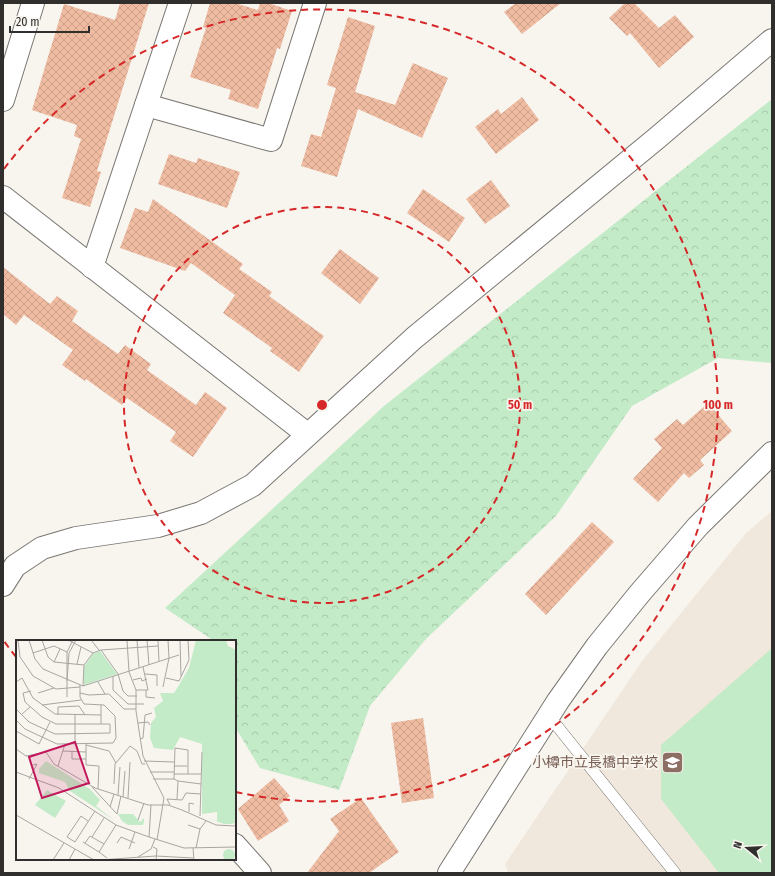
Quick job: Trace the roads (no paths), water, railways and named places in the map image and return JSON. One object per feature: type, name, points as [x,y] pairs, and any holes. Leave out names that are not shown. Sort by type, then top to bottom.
[{"type":"street","points":[[92,267],[180,3]]},
{"type":"street","points":[[146,105],[271,140],[315,3]]},
{"type":"street","points":[[3,100],[29,4]]},
{"type":"street","points":[[3,585],[15,566],[42,548],[76,538],[158,526],[201,513],[253,485],[307,434],[414,338],[657,138],[772,40]]},
{"type":"street","points":[[3,196],[307,434]]},
{"type":"street","points":[[449,873],[549,716],[597,646],[640,593],[698,526],[772,453]]},
{"type":"street","points":[[236,846],[260,873]]},
{"type":"lane","points":[[549,716],[675,873]]},
{"type":"place","name":"小樽市立長橋中学校","points":[[673,762]]}]
